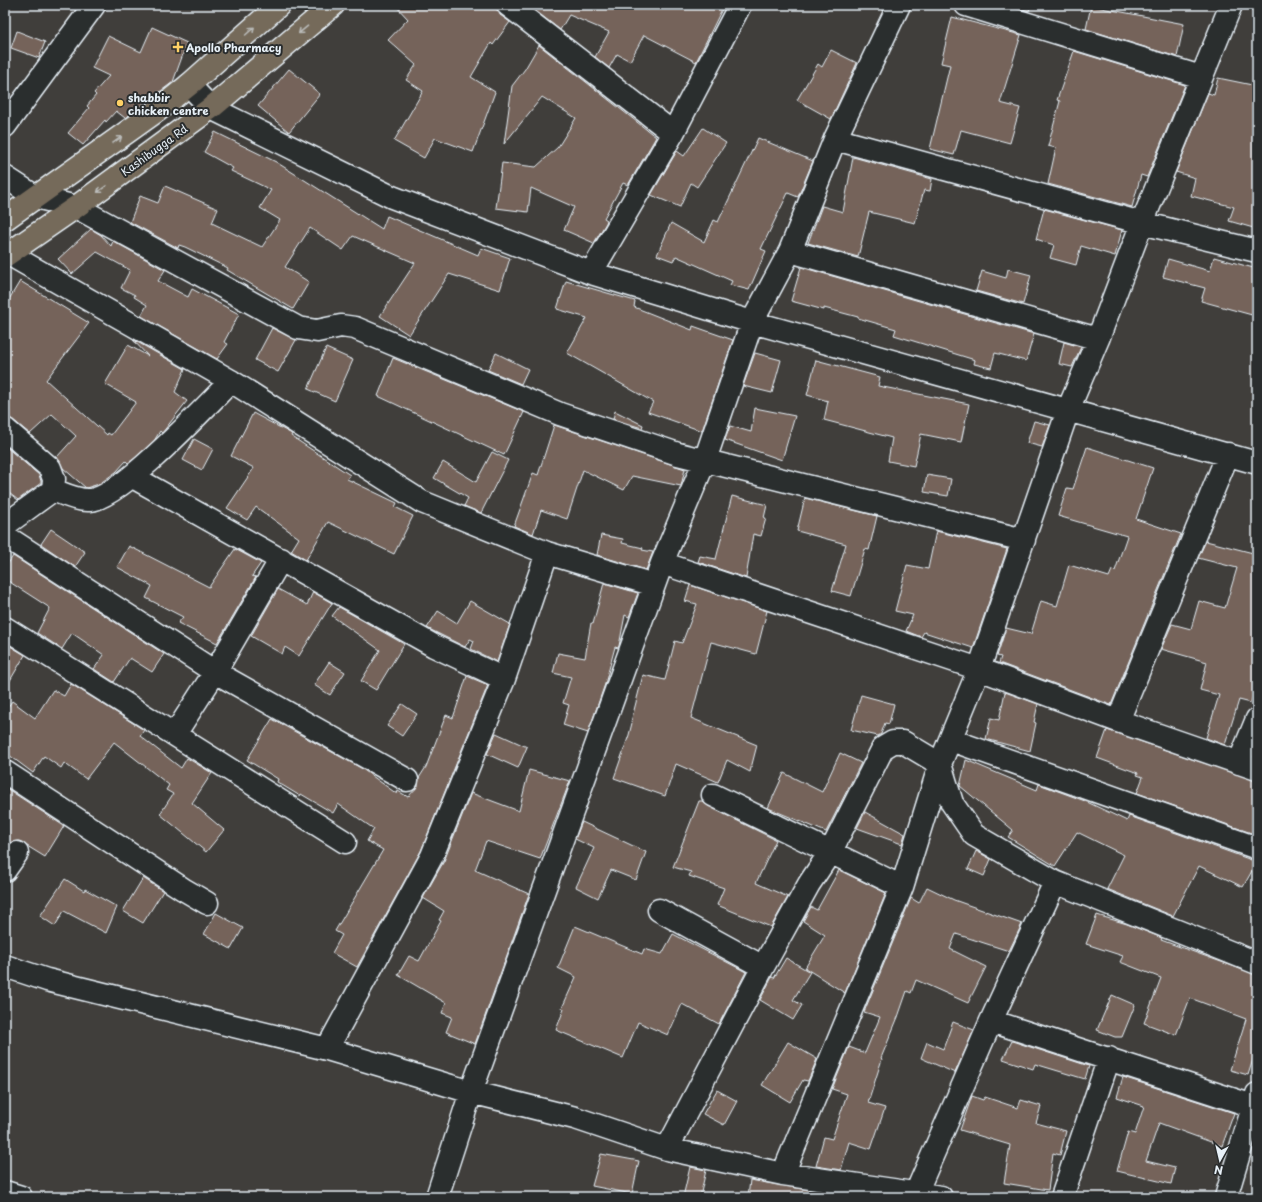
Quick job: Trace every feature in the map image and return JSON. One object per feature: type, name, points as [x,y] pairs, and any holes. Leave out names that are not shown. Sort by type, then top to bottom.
[{"type":"main road","points":[[5,219],[112,144],[189,85],[279,5]]},
{"type":"main road","name":"Kashibugga Rd","points":[[6,254],[76,208],[211,108],[333,5]]},
{"type":"street","points":[[5,126],[94,5]]},
{"type":"street","points":[[508,5],[673,133]]},
{"type":"street","points":[[591,273],[673,133],[740,5]]},
{"type":"street","points":[[437,1197],[471,1092],[662,563],[705,460],[752,322],[790,251],[835,139],[899,5]]},
{"type":"street","points":[[966,5],[1201,77]]},
{"type":"street","points":[[783,1174],[902,887],[940,764],[979,669],[1068,410],[1098,339],[1142,223],[1231,5]]},
{"type":"street","points":[[189,85],[211,108],[392,196],[591,273],[752,322],[1257,463]]},
{"type":"street","points":[[835,139],[1142,223],[1257,251]]},
{"type":"street","points":[[5,177],[36,197],[76,208],[298,328],[317,331],[341,326],[355,328],[560,414],[678,454],[1024,540]]},
{"type":"street","points":[[790,251],[1098,339]]},
{"type":"street","points":[[6,254],[231,381],[422,502],[547,553],[654,585]]},
{"type":"street","points":[[52,490],[77,499],[92,500],[100,498],[133,477],[231,381]]},
{"type":"street","points":[[5,429],[50,468],[54,479],[52,490],[5,525]]},
{"type":"street","points":[[1118,721],[1228,454]]},
{"type":"street","points":[[133,477],[434,646],[504,679]]},
{"type":"street","points":[[5,536],[215,672],[407,780]]},
{"type":"street","points":[[327,1049],[432,856],[504,679],[547,553]]},
{"type":"street","points":[[176,734],[215,672],[281,559]]},
{"type":"street","points":[[662,563],[979,669],[1118,721],[1248,766],[1257,719]]},
{"type":"street","points":[[5,628],[176,734],[345,842]]},
{"type":"street","points":[[951,740],[1257,848]]},
{"type":"street","points":[[667,1149],[808,884],[831,851],[883,748],[892,742],[903,742],[940,764],[952,804],[974,835],[1055,882],[1257,963]]},
{"type":"street","points":[[5,772],[183,889],[207,903]]},
{"type":"street","points":[[713,795],[831,851],[902,887]]},
{"type":"street","points":[[916,1193],[991,1021],[1055,882]]},
{"type":"street","points":[[659,910],[763,967]]},
{"type":"street","points":[[5,966],[47,980],[327,1049],[471,1092],[575,1118],[667,1149],[783,1174],[940,1197]]},
{"type":"street","points":[[991,1021],[1109,1058],[1255,1100],[1249,1148],[1226,1197]]},
{"type":"street","points":[[1062,1197],[1109,1058]]},
{"type":"street","points":[[5,1192],[21,1197]]},
{"type":"building","points":[[395,5],[496,5],[500,15],[510,22],[493,45],[491,43],[471,77],[495,92],[473,152],[435,138],[424,158],[394,141],[423,91],[406,80],[416,65],[388,40],[408,19]]},
{"type":"building","points":[[528,5],[724,5],[696,62],[644,35],[630,61],[617,54],[609,68],[595,57],[609,32],[569,15],[560,30]]},
{"type":"building","points":[[1031,5],[1029,11],[1013,6]]},
{"type":"building","points":[[1091,6],[1184,24],[1177,57],[1086,29]]},
{"type":"building","points":[[952,17],[1021,35],[1000,103],[1020,108],[1010,143],[961,130],[954,155],[930,149],[950,65],[941,63]]},
{"type":"building","points":[[152,27],[187,43],[173,82],[125,118],[116,111],[106,122],[105,120],[83,145],[68,133],[89,108],[87,106],[96,95],[94,93],[109,76],[92,68],[108,36],[141,52]]},
{"type":"building","points":[[17,31],[45,42],[39,58],[11,48]]},
{"type":"building","points":[[539,45],[656,137],[628,185],[623,183],[604,218],[607,220],[606,223],[594,243],[564,230],[574,207],[531,188],[528,212],[496,208],[502,163],[536,167],[558,147],[576,118],[542,97],[504,144],[512,86],[525,69]]},
{"type":"building","points":[[831,50],[857,63],[831,119],[797,100],[818,64],[822,67]]},
{"type":"building","points":[[1074,51],[1185,85],[1147,177],[1141,175],[1132,207],[1048,184],[1056,148],[1048,146],[1060,101],[1057,100]]},
{"type":"building","points":[[289,69],[320,94],[289,132],[258,106]]},
{"type":"building","points":[[1218,78],[1257,86],[1257,229],[1229,221],[1234,207],[1191,196],[1195,178],[1176,172],[1208,93],[1214,95]]},
{"type":"building","points":[[703,128],[726,143],[697,187],[691,183],[680,207],[651,195],[677,151],[684,156]]},
{"type":"building","points":[[215,132],[276,162],[382,229],[387,216],[478,255],[481,248],[510,258],[500,290],[449,274],[409,335],[380,316],[415,263],[353,236],[343,250],[310,228],[285,267],[309,282],[293,309],[227,270],[228,268],[185,247],[179,245],[178,248],[130,222],[140,196],[158,203],[165,186],[218,209],[212,223],[262,247],[280,220],[260,208],[271,190],[231,171],[233,168],[204,152]]},
{"type":"building","points":[[758,138],[813,161],[798,197],[788,193],[761,249],[766,251],[749,290],[730,285],[732,281],[676,256],[673,261],[657,255],[671,223],[704,242],[714,220],[718,222]]},
{"type":"building","points":[[853,157],[932,179],[930,191],[924,190],[915,223],[869,212],[858,257],[808,243],[822,206],[843,212]]},
{"type":"building","points":[[1044,209],[1122,230],[1115,256],[1081,246],[1076,265],[1050,258],[1054,245],[1036,239]]},
{"type":"building","points":[[91,229],[101,235],[111,246],[113,241],[165,270],[158,281],[188,297],[192,289],[239,314],[224,342],[228,344],[217,359],[141,316],[147,305],[134,297],[135,295],[121,288],[130,270],[97,252],[72,274],[58,259]]},
{"type":"building","points":[[1214,257],[1257,269],[1257,295],[1252,315],[1201,301],[1205,288],[1163,277],[1168,259],[1210,271]]},
{"type":"building","points":[[801,267],[1034,334],[1026,361],[995,353],[991,368],[974,364],[975,360],[894,335],[896,329],[858,317],[791,301]]},
{"type":"building","points":[[1008,269],[1031,275],[1023,304],[976,291],[982,271],[1006,278]]},
{"type":"building","points":[[20,281],[89,323],[46,380],[107,435],[108,433],[111,435],[136,402],[105,384],[128,345],[148,356],[132,339],[185,369],[175,392],[187,401],[162,433],[160,431],[154,441],[134,459],[128,463],[126,461],[116,472],[99,484],[86,488],[63,468],[57,457],[76,436],[52,414],[30,434],[13,420],[5,417],[5,306]]},
{"type":"building","points":[[566,281],[635,301],[634,307],[692,330],[693,326],[733,340],[702,431],[648,412],[653,402],[567,353],[587,318],[557,309]]},
{"type":"building","points":[[272,328],[296,340],[278,372],[255,360]]},
{"type":"building","points":[[1064,342],[1081,347],[1072,367],[1059,364]]},
{"type":"building","points":[[326,348],[353,360],[335,401],[308,389]]},
{"type":"building","points":[[496,353],[528,369],[521,384],[488,370]]},
{"type":"building","points":[[755,353],[781,360],[772,393],[743,386]]},
{"type":"building","points":[[393,358],[524,412],[504,455],[378,396]]},
{"type":"building","points":[[816,360],[880,377],[878,386],[969,404],[961,442],[921,434],[914,466],[888,461],[892,438],[824,420],[828,401],[807,395]]},
{"type":"building","points":[[755,408],[795,416],[782,460],[725,440],[730,426],[751,432]]},
{"type":"building","points":[[615,411],[643,425],[642,428],[613,419]]},
{"type":"building","points":[[253,413],[292,434],[291,436],[350,475],[347,479],[397,503],[395,507],[413,516],[394,554],[328,522],[306,560],[291,551],[299,538],[256,507],[247,520],[227,508],[254,468],[231,456]]},
{"type":"building","points":[[1034,421],[1050,425],[1042,447],[1027,443]]},
{"type":"building","points":[[554,425],[685,469],[681,486],[632,476],[624,490],[583,470],[567,519],[541,510],[533,534],[514,526],[533,473],[538,475]]},
{"type":"building","points":[[194,439],[213,449],[202,470],[183,460]]},
{"type":"building","points":[[5,446],[39,475],[41,481],[41,483],[18,500],[5,490]]},
{"type":"building","points":[[1087,447],[1153,468],[1136,519],[1181,534],[1111,705],[999,663],[1001,657],[997,656],[1006,628],[1031,634],[1041,601],[1057,606],[1069,565],[1109,577],[1112,570],[1115,571],[1127,536],[1058,516],[1067,488],[1073,489]]},
{"type":"building","points":[[492,452],[508,460],[481,513],[464,506],[468,498],[434,478],[443,462],[476,482]]},
{"type":"building","points":[[927,475],[951,479],[948,496],[924,492]]},
{"type":"building","points":[[732,496],[767,505],[764,518],[766,518],[761,536],[753,534],[746,578],[698,562],[700,556],[716,559]]},
{"type":"building","points":[[805,498],[877,516],[869,550],[865,549],[851,596],[832,591],[846,544],[797,531]]},
{"type":"building","points":[[51,529],[85,552],[75,567],[41,544]]},
{"type":"building","points":[[936,531],[1007,549],[973,648],[924,632],[921,637],[906,631],[913,615],[895,611],[907,565],[928,569]]},
{"type":"building","points":[[601,535],[623,539],[622,543],[653,552],[646,570],[597,555]]},
{"type":"building","points":[[1206,541],[1257,554],[1257,679],[1251,703],[1239,700],[1225,745],[1206,738],[1219,695],[1200,690],[1207,662],[1161,649],[1172,624],[1191,629],[1199,601],[1225,608],[1237,568],[1198,558]]},
{"type":"building","points":[[129,546],[209,587],[235,549],[261,563],[252,576],[256,577],[217,643],[178,623],[183,617],[146,598],[152,586],[117,567]]},
{"type":"building","points":[[13,556],[164,654],[152,672],[130,658],[114,682],[94,669],[104,655],[72,633],[62,649],[37,633],[50,608],[5,579],[5,568]]},
{"type":"building","points":[[604,583],[638,593],[629,617],[625,615],[619,646],[618,648],[615,647],[605,684],[588,733],[563,725],[569,705],[563,703],[571,677],[553,673],[558,653],[585,658],[591,623],[593,624]]},
{"type":"building","points":[[690,585],[767,611],[756,654],[711,642],[691,718],[757,745],[750,772],[727,760],[718,782],[676,764],[665,796],[614,778],[629,735],[643,675],[665,680],[675,641],[682,643],[697,604],[685,601]]},
{"type":"building","points":[[278,589],[307,605],[313,592],[332,603],[299,656],[285,647],[282,654],[251,636]]},
{"type":"building","points":[[470,601],[510,624],[497,662],[471,649],[474,641],[470,639],[465,647],[427,628],[438,611],[457,623]]},
{"type":"building","points":[[339,607],[404,644],[376,690],[361,681],[380,650],[332,616]]},
{"type":"building","points":[[5,643],[25,655],[5,689]]},
{"type":"building","points":[[329,662],[345,672],[330,695],[314,685]]},
{"type":"building","points":[[467,676],[488,685],[421,851],[357,967],[332,953],[342,935],[335,931],[383,850],[367,841],[374,829],[338,804],[333,813],[301,794],[300,796],[277,782],[278,779],[247,760],[272,719],[361,768],[397,794],[398,791],[408,797],[418,786],[419,778],[426,767],[446,715],[453,718]]},
{"type":"building","points":[[71,684],[144,730],[140,736],[181,768],[187,758],[212,773],[192,803],[224,830],[206,852],[160,814],[173,794],[166,790],[169,785],[114,742],[86,779],[64,763],[61,768],[44,756],[33,773],[5,752],[5,711],[12,701],[35,718],[53,690],[64,696]]},
{"type":"building","points":[[1005,692],[1038,704],[1034,722],[1036,723],[1030,751],[986,739],[991,718],[999,720]]},
{"type":"building","points":[[861,695],[894,704],[889,724],[885,723],[881,734],[878,736],[851,730]]},
{"type":"building","points":[[402,704],[417,714],[402,736],[387,726]]},
{"type":"building","points":[[1107,730],[1257,781],[1257,835],[1137,793],[1143,777],[1137,775],[1138,773],[1097,758]]},
{"type":"building","points":[[496,733],[527,747],[518,768],[487,754]]},
{"type":"building","points":[[840,753],[861,763],[826,832],[768,808],[784,773],[822,792]]},
{"type":"building","points":[[966,760],[1037,790],[1039,784],[1085,801],[1127,821],[1129,816],[1257,862],[1243,887],[1199,866],[1173,916],[1107,889],[1124,855],[1077,832],[1055,866],[1008,837],[1013,830],[960,786]]},
{"type":"building","points":[[529,770],[570,781],[540,859],[486,841],[475,870],[529,894],[475,1044],[446,1032],[452,1017],[442,1013],[446,1003],[398,975],[409,956],[419,961],[441,921],[439,920],[444,911],[423,898],[444,861],[471,793],[519,811]]},
{"type":"building","points":[[6,788],[64,826],[45,857],[19,841],[11,842],[5,848]]},
{"type":"building","points":[[699,801],[702,801],[708,806],[776,840],[756,883],[788,897],[771,927],[717,905],[724,888],[689,876],[691,872],[673,867]]},
{"type":"building","points":[[865,812],[905,834],[902,844],[857,828]]},
{"type":"building","points":[[582,822],[646,852],[636,880],[611,870],[598,898],[576,887],[594,848],[575,839]]},
{"type":"building","points":[[976,851],[991,859],[984,876],[968,869]]},
{"type":"building","points":[[839,870],[886,893],[845,993],[805,968],[825,935],[803,921],[811,907],[817,910]]},
{"type":"building","points":[[143,878],[163,891],[143,923],[123,911]]},
{"type":"building","points":[[65,879],[84,891],[85,889],[117,907],[106,933],[64,911],[55,926],[40,916]]},
{"type":"building","points":[[927,887],[954,900],[1022,924],[1009,951],[956,934],[950,949],[986,967],[968,1003],[916,980],[911,993],[907,991],[881,1058],[882,1059],[868,1103],[885,1108],[871,1149],[849,1142],[841,1170],[816,1166],[824,1137],[832,1139],[847,1094],[832,1089],[849,1047],[865,1053],[880,1017],[864,1012],[911,898],[919,903]]},
{"type":"building","points":[[216,913],[243,928],[231,949],[204,934]]},
{"type":"building","points":[[1097,915],[1127,924],[1162,938],[1161,940],[1257,975],[1257,1047],[1248,1075],[1230,1070],[1246,1019],[1190,998],[1176,1035],[1144,1023],[1161,978],[1120,962],[1123,956],[1086,944]]},
{"type":"building","points":[[575,926],[642,954],[644,949],[662,954],[673,934],[746,972],[719,1024],[682,1004],[668,1035],[638,1022],[623,1058],[556,1030],[564,1009],[562,1008],[576,977],[558,968]]},
{"type":"building","points":[[786,958],[810,972],[793,1000],[802,1005],[793,1020],[760,1000],[772,977],[774,978]]},
{"type":"building","points":[[1112,995],[1135,1005],[1122,1037],[1115,1037],[1097,1030]]},
{"type":"building","points":[[953,1022],[974,1030],[955,1073],[921,1058],[927,1042],[943,1049]]},
{"type":"building","points":[[1012,1041],[1089,1066],[1085,1079],[1035,1064],[1033,1069],[1003,1059]]},
{"type":"building","points":[[788,1042],[817,1059],[808,1081],[803,1080],[790,1102],[762,1085]]},
{"type":"building","points":[[1123,1077],[1234,1113],[1222,1146],[1159,1123],[1146,1161],[1175,1168],[1171,1184],[1117,1171],[1128,1132],[1135,1134],[1144,1106],[1117,1097]]},
{"type":"building","points":[[717,1090],[737,1101],[724,1125],[703,1114]]},
{"type":"building","points":[[972,1096],[983,1100],[985,1097],[1018,1108],[1021,1100],[1041,1106],[1036,1123],[1066,1131],[1060,1155],[1053,1153],[1048,1190],[1004,1183],[1010,1145],[960,1130]]},
{"type":"building","points":[[601,1154],[639,1161],[632,1194],[592,1186]]},
{"type":"building","points":[[690,1167],[706,1170],[700,1197],[683,1197]]},
{"type":"building","points":[[750,1180],[838,1195],[838,1197],[748,1197]]},
{"type":"place","name":"Apollo Pharmacy","points":[[178,47]]},
{"type":"place","name":"shabbir chicken centre","points":[[120,103]]}]
